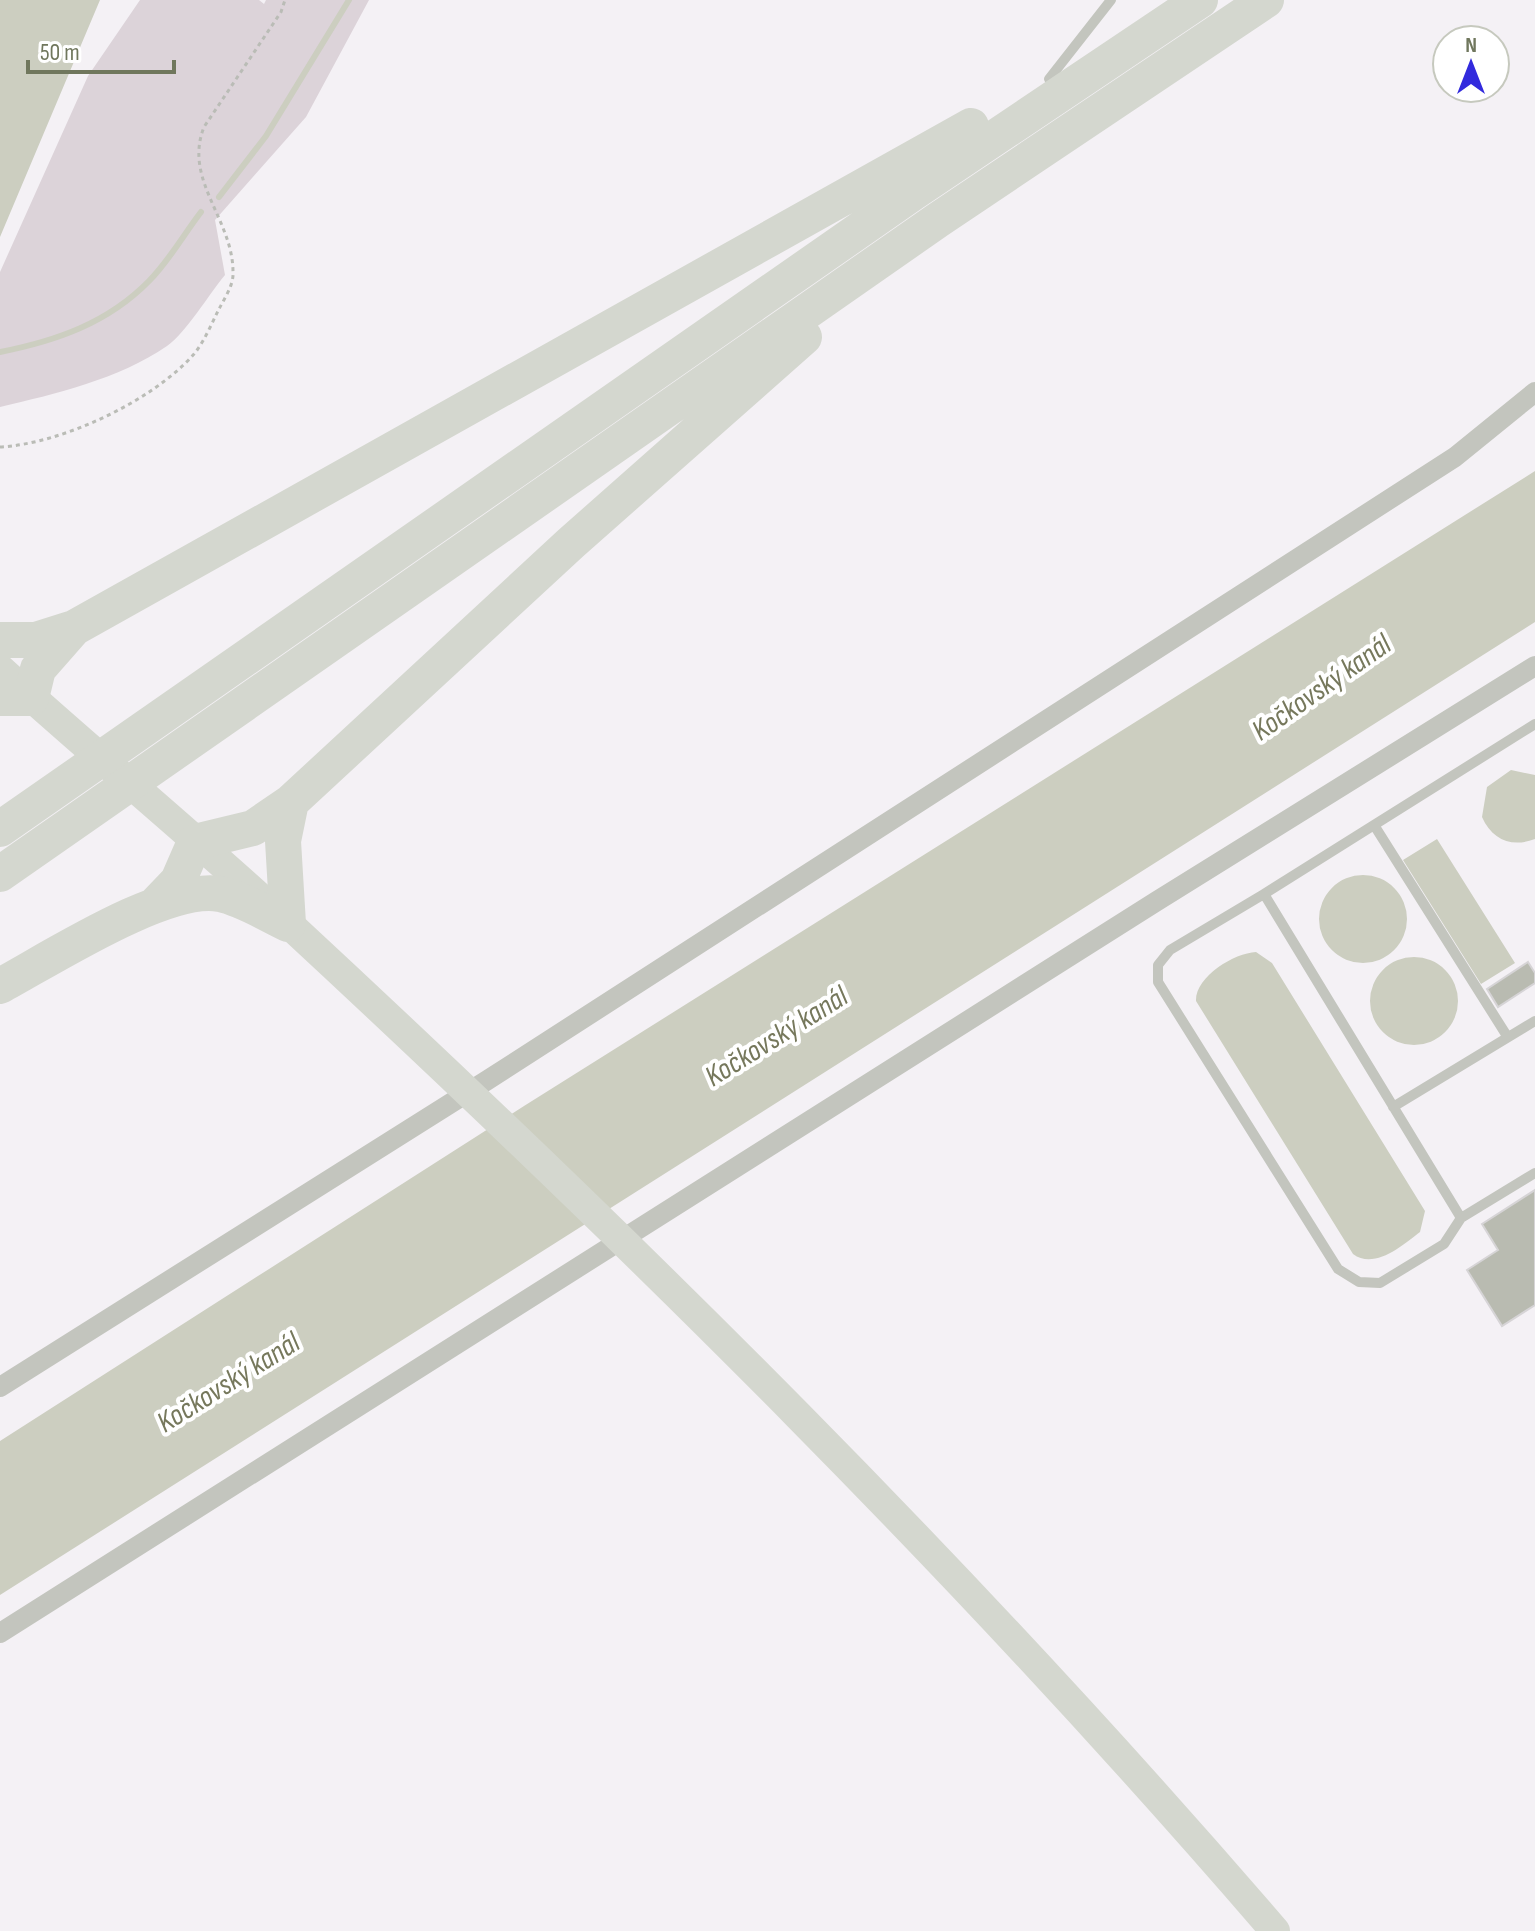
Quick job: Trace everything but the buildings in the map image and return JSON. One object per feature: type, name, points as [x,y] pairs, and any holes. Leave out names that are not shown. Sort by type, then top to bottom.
[{"type":"highway","points":[[0,829],[914,192],[1200,0]]},
{"type":"highway","points":[[0,874],[938,220],[1266,0]]},
{"type":"highway","points":[[0,640],[36,640],[74,628],[931,150],[1049,79],[1106,63]]},
{"type":"highway","points":[[155,905],[178,881],[189,836],[253,828],[291,802],[559,553],[938,220]]},
{"type":"highway","points":[[25,702],[38,669],[74,628]]},
{"type":"highway","points":[[0,986],[155,905],[199,894],[219,894],[288,924],[283,841],[291,802]]},
{"type":"main road","points":[[0,669],[25,702],[189,836],[288,924],[704,1319],[1019,1646],[1275,1931]]},
{"type":"street","points":[[0,1387],[486,1081],[1455,457],[1535,392]]},
{"type":"street","points":[[0,1633],[1130,917],[1535,666]]},
{"type":"lane","points":[[1049,79],[1111,0]]},
{"type":"lane","points":[[1535,724],[1170,950],[1158,965],[1158,982],[1338,1269],[1359,1282],[1380,1283],[1444,1244],[1461,1218],[1535,1173]]},
{"type":"lane","points":[[1374,825],[1507,1036]]},
{"type":"lane","points":[[1264,894],[1461,1218]]},
{"type":"lane","points":[[1393,1107],[1535,1021]]},
{"type":"path","points":[[0,447],[38,443],[88,425],[146,391],[196,352],[234,276],[225,228],[198,167],[197,144],[204,127],[281,12],[285,0]]},
{"type":"shaded area","points":[[140,0],[259,0],[264,4],[266,0],[369,0],[306,117],[215,220],[225,275],[182,332],[167,346],[128,368],[64,391],[0,407],[0,272],[88,76]]},
{"type":"water","points":[[0,0],[100,0],[0,237]]},
{"type":"water","name":"Kočkovský kanál","points":[[1535,471],[1535,622],[0,1595],[0,1441],[524,1106]]},
{"type":"water","points":[[1511,770],[1535,775],[1535,839],[1527,842],[1504,840],[1491,831],[1482,817],[1487,787]]},
{"type":"water","points":[[1437,839],[1515,963],[1481,984],[1403,860]]},
{"type":"water","points":[[1363,875],[1380,879],[1394,888],[1403,902],[1407,919],[1403,936],[1394,950],[1380,959],[1363,963],[1346,959],[1332,950],[1323,936],[1319,919],[1323,902],[1332,888],[1346,879]]},
{"type":"water","points":[[1256,952],[1272,963],[1425,1211],[1420,1232],[1379,1258],[1361,1258],[1353,1254],[1196,1001],[1202,983],[1217,968],[1237,957]]},
{"type":"water","points":[[1414,957],[1439,964],[1451,976],[1458,1001],[1451,1026],[1439,1038],[1414,1045],[1389,1038],[1377,1026],[1370,1001],[1377,976],[1389,964]]},
{"type":"waterway","points":[[219,197],[266,136],[349,0]]},
{"type":"waterway","points":[[0,352],[61,336],[116,308],[156,273],[201,212]]}]
